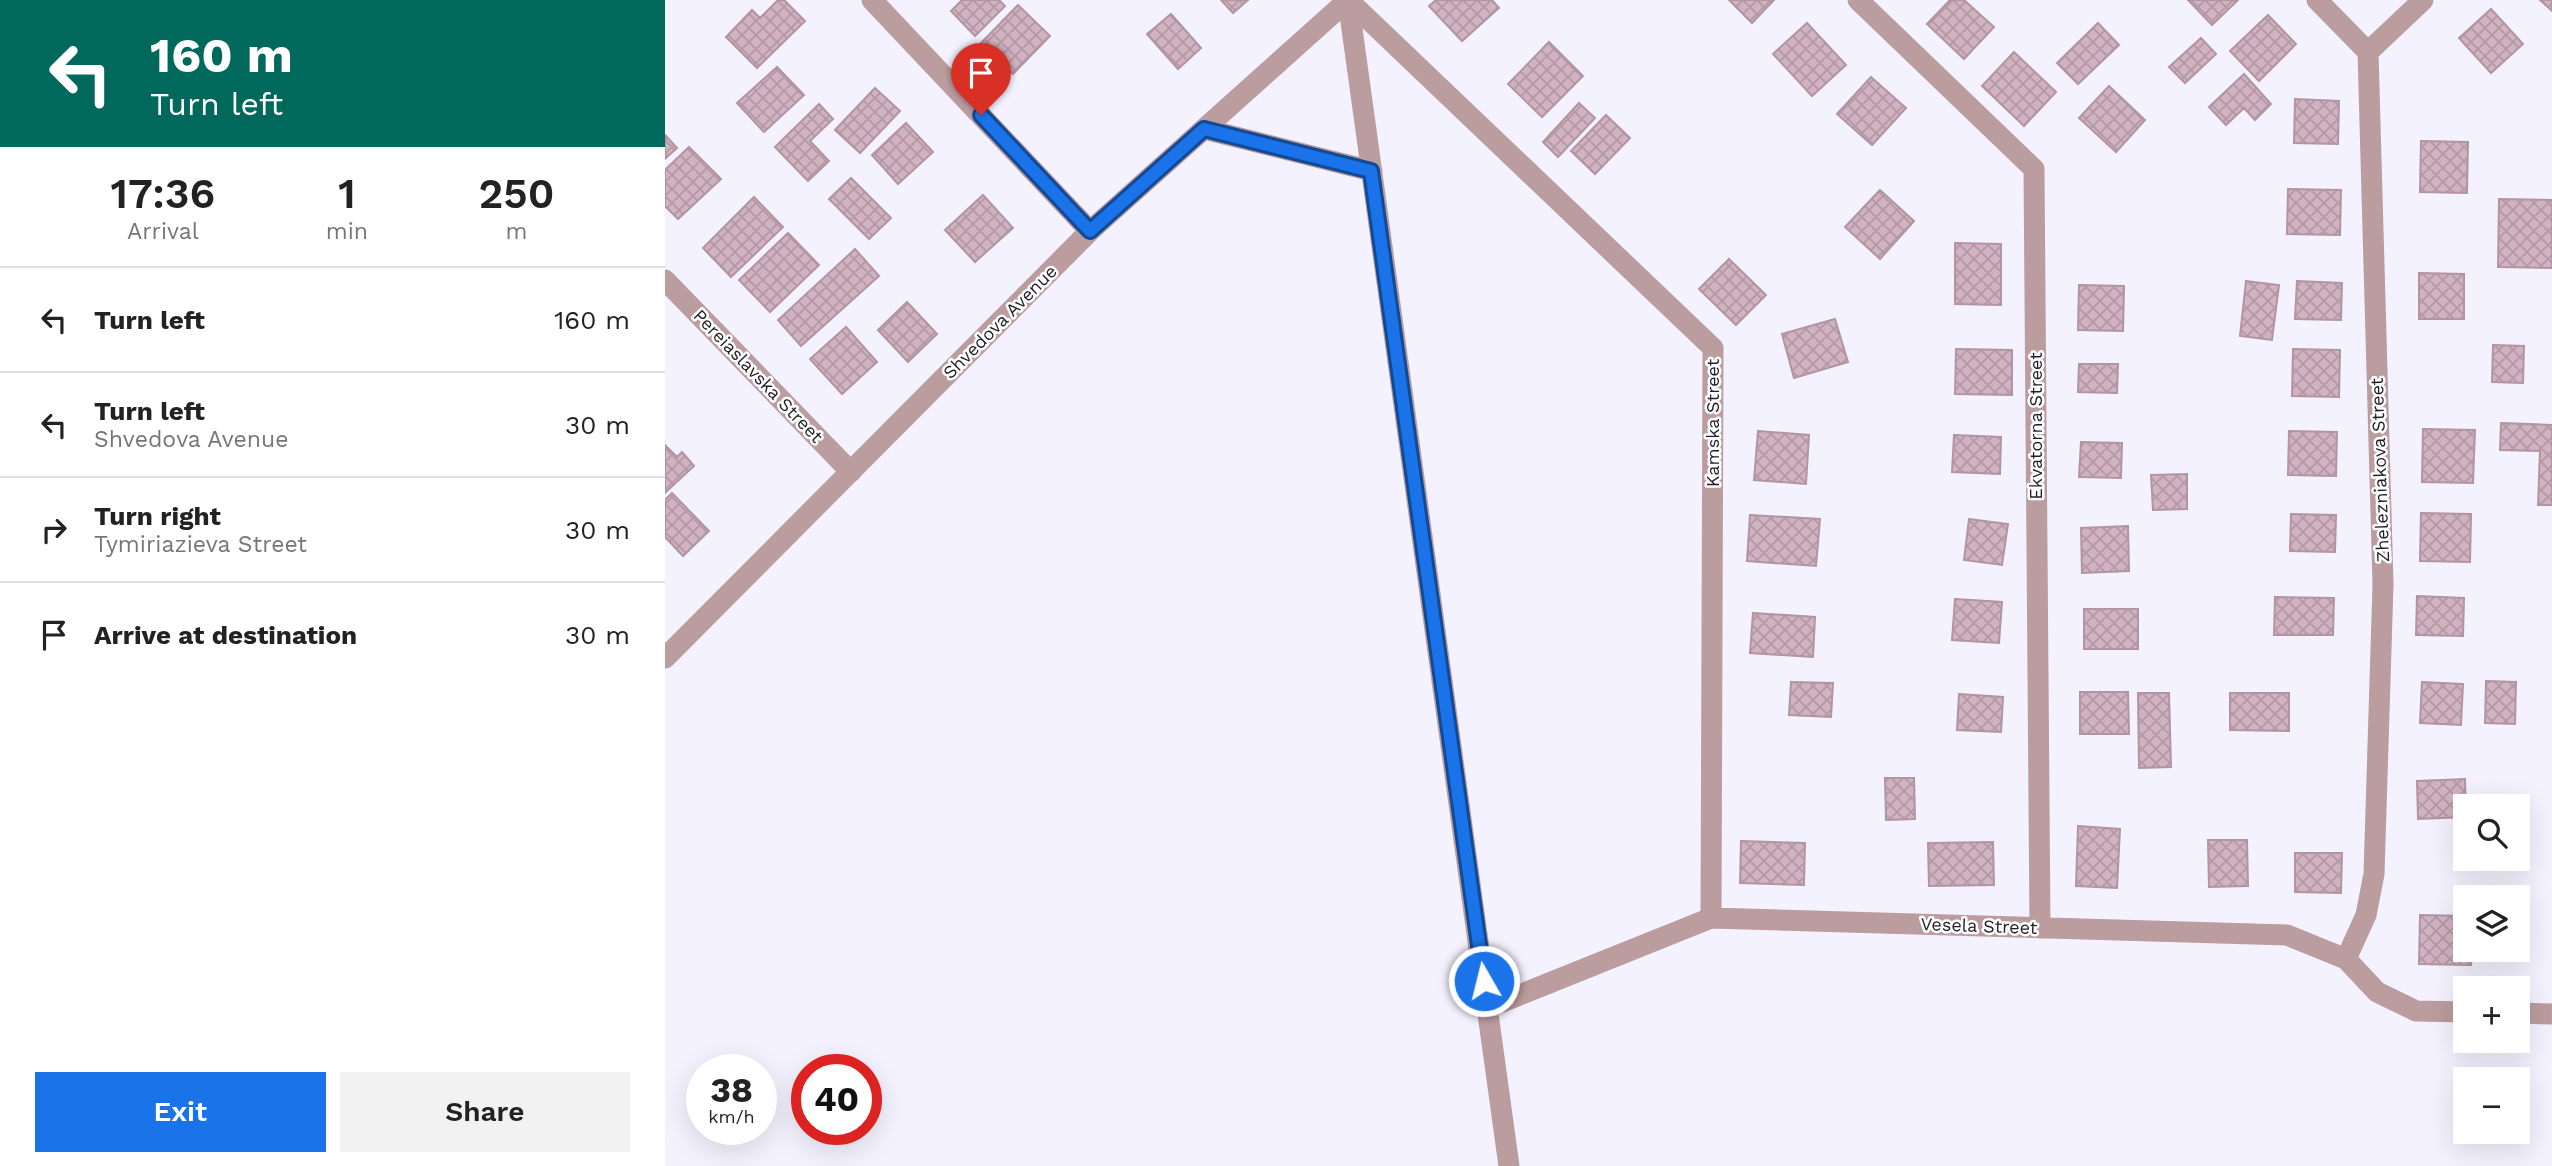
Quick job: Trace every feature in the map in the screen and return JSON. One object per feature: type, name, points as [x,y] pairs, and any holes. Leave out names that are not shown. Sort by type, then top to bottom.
[{"type":"street","points":[[872,0],[1090,231]]},
{"type":"street","points":[[1348,0],[1509,1166]]},
{"type":"street","name":"Shvedova Avenue","points":[[665,658],[1090,231],[1348,0]]},
{"type":"street","name":"Kamska Street","points":[[1348,0],[1713,348],[1711,918]]},
{"type":"street","name":"Ekvatorna Street","points":[[1858,0],[2034,169],[2040,928]]},
{"type":"street","points":[[2317,0],[2368,52],[2423,0]]},
{"type":"street","name":"Zhelezniakova Street","points":[[2346,959],[2366,915],[2374,874],[2383,584],[2368,52]]},
{"type":"street","points":[[1204,129],[1371,171]]},
{"type":"street","name":"Pereiaslavska Street","points":[[665,280],[851,472]]},
{"type":"street","name":"Vesela Street","points":[[1487,1008],[1711,918],[2287,935],[2346,959],[2377,992],[2416,1011],[2453,1012]]},
{"type":"street","points":[[2530,1013],[2552,1014]]},
{"type":"building","points":[[778,0],[784,0],[805,21],[757,68],[726,37],[752,10],[760,18]]},
{"type":"building","points":[[962,0],[999,0],[1005,6],[975,36],[951,11]]},
{"type":"building","points":[[1221,0],[1248,0],[1233,13]]},
{"type":"building","points":[[1436,0],[1492,0],[1499,8],[1462,41],[1429,6]]},
{"type":"building","points":[[1729,0],[1774,0],[1752,23]]},
{"type":"building","points":[[1950,0],[1964,0],[1994,27],[1964,59],[1927,24]]},
{"type":"building","points":[[2188,0],[2238,0],[2212,25]]},
{"type":"building","points":[[2540,0],[2552,0],[2552,11]]},
{"type":"building","points":[[1018,5],[1050,36],[1013,74],[981,43]]},
{"type":"building","points":[[2491,9],[2523,44],[2491,73],[2459,38]]},
{"type":"building","points":[[1171,14],[1201,48],[1178,69],[1147,34]]},
{"type":"building","points":[[2268,15],[2296,44],[2259,81],[2230,51]]},
{"type":"building","points":[[1807,23],[1846,65],[1812,96],[1773,54]]},
{"type":"building","points":[[2098,23],[2119,45],[2078,84],[2057,63]]},
{"type":"building","points":[[2201,38],[2216,54],[2185,83],[2169,67]]},
{"type":"building","points":[[1549,42],[1583,76],[1542,117],[1508,84]]},
{"type":"building","points":[[2014,52],[2056,92],[2024,126],[1982,86]]},
{"type":"building","points":[[777,67],[804,95],[764,132],[737,103]]},
{"type":"building","points":[[2244,74],[2271,104],[2255,120],[2244,108],[2226,125],[2209,107]]},
{"type":"building","points":[[1871,77],[1906,108],[1872,145],[1837,114]]},
{"type":"building","points":[[2109,86],[2145,120],[2116,152],[2079,118]]},
{"type":"building","points":[[875,88],[900,111],[860,153],[835,130]]},
{"type":"building","points":[[2295,99],[2339,101],[2338,144],[2294,143]]},
{"type":"building","points":[[1579,103],[1595,118],[1558,157],[1543,142]]},
{"type":"building","points":[[819,104],[833,119],[810,141],[829,161],[808,181],[775,147]]},
{"type":"building","points":[[1606,115],[1630,138],[1595,174],[1571,151]]},
{"type":"building","points":[[906,123],[933,152],[898,184],[872,155]]},
{"type":"building","points":[[665,135],[677,148],[665,159]]},
{"type":"building","points":[[2421,141],[2468,142],[2467,193],[2420,192]]},
{"type":"building","points":[[689,147],[721,179],[678,219],[665,206],[665,170]]},
{"type":"building","points":[[851,178],[891,218],[869,239],[829,199]]},
{"type":"building","points":[[2288,189],[2341,190],[2340,235],[2287,234]]},
{"type":"building","points":[[1880,190],[1914,221],[1880,259],[1845,227]]},
{"type":"building","points":[[983,195],[1013,228],[975,262],[945,230]]},
{"type":"building","points":[[754,197],[783,227],[731,277],[703,248]]},
{"type":"building","points":[[2499,199],[2552,200],[2552,268],[2498,267]]},
{"type":"building","points":[[788,233],[819,265],[770,312],[739,280]]},
{"type":"building","points":[[1955,243],[2001,244],[2001,305],[1955,304]]},
{"type":"building","points":[[855,249],[879,276],[801,346],[778,320]]},
{"type":"building","points":[[1729,259],[1766,295],[1736,325],[1699,289]]},
{"type":"building","points":[[2419,273],[2464,274],[2464,319],[2419,319]]},
{"type":"building","points":[[2246,281],[2279,285],[2272,340],[2240,336]]},
{"type":"building","points":[[2297,281],[2342,283],[2341,320],[2295,319]]},
{"type":"building","points":[[2079,285],[2124,286],[2123,331],[2078,330]]},
{"type":"building","points":[[907,302],[937,334],[908,362],[878,330]]},
{"type":"building","points":[[1835,319],[1848,362],[1794,378],[1782,334]]},
{"type":"building","points":[[846,327],[877,362],[842,394],[810,359]]},
{"type":"building","points":[[2493,345],[2524,346],[2523,383],[2492,382]]},
{"type":"building","points":[[1956,349],[2012,350],[2012,395],[1955,394]]},
{"type":"building","points":[[2293,349],[2340,350],[2339,397],[2292,396]]},
{"type":"building","points":[[2079,364],[2118,364],[2117,393],[2078,392]]},
{"type":"building","points":[[2501,423],[2552,425],[2552,505],[2538,505],[2540,451],[2500,450]]},
{"type":"building","points":[[2423,429],[2475,430],[2473,483],[2422,482]]},
{"type":"building","points":[[1758,431],[1809,435],[1806,484],[1754,480]]},
{"type":"building","points":[[2289,431],[2337,432],[2336,476],[2288,475]]},
{"type":"building","points":[[1954,435],[2001,437],[2000,474],[1952,472]]},
{"type":"building","points":[[2081,442],[2122,443],[2121,478],[2079,477]]},
{"type":"building","points":[[665,445],[677,457],[682,452],[694,466],[665,493]]},
{"type":"building","points":[[2187,474],[2187,509],[2153,510],[2151,475]]},
{"type":"building","points":[[672,493],[709,531],[683,556],[665,537],[665,500]]},
{"type":"building","points":[[2421,513],[2471,514],[2470,562],[2420,561]]},
{"type":"building","points":[[2291,514],[2336,515],[2335,552],[2290,551]]},
{"type":"building","points":[[1750,515],[1820,519],[1816,566],[1747,561]]},
{"type":"building","points":[[1969,519],[2008,524],[2002,565],[1964,560]]},
{"type":"building","points":[[2128,526],[2129,571],[2082,573],[2081,528]]},
{"type":"building","points":[[2417,596],[2464,598],[2463,636],[2416,635]]},
{"type":"building","points":[[2275,597],[2334,598],[2333,635],[2274,635]]},
{"type":"building","points":[[1955,599],[2002,602],[1999,643],[1952,640]]},
{"type":"building","points":[[2084,609],[2138,609],[2138,649],[2084,649]]},
{"type":"building","points":[[1753,613],[1815,617],[1813,657],[1750,653]]},
{"type":"building","points":[[2486,681],[2516,682],[2515,724],[2485,723]]},
{"type":"building","points":[[1791,682],[1833,683],[1831,717],[1789,715]]},
{"type":"building","points":[[2422,682],[2463,684],[2461,725],[2420,723]]},
{"type":"building","points":[[2080,692],[2128,692],[2129,734],[2080,734]]},
{"type":"building","points":[[2138,693],[2169,693],[2171,767],[2139,768]]},
{"type":"building","points":[[2230,693],[2289,693],[2289,731],[2230,730]]},
{"type":"building","points":[[1959,694],[2003,697],[2001,732],[1957,730]]},
{"type":"building","points":[[1885,778],[1914,778],[1915,819],[1886,820]]},
{"type":"building","points":[[2465,779],[2465,794],[2453,794],[2453,818],[2418,819],[2417,781]]},
{"type":"building","points":[[2078,826],[2120,829],[2117,888],[2076,886]]},
{"type":"building","points":[[2208,840],[2247,840],[2248,886],[2209,887]]},
{"type":"building","points":[[1741,841],[1805,843],[1804,885],[1740,883]]},
{"type":"building","points":[[1993,842],[1994,885],[1929,886],[1928,843]]},
{"type":"building","points":[[2295,853],[2342,853],[2341,893],[2295,892]]},
{"type":"building","points":[[2420,915],[2453,916],[2453,962],[2471,962],[2471,965],[2419,964]]},
{"type":"route","points":[[981,115],[1090,231],[1204,129],[1371,171],[1484,981]]}]
